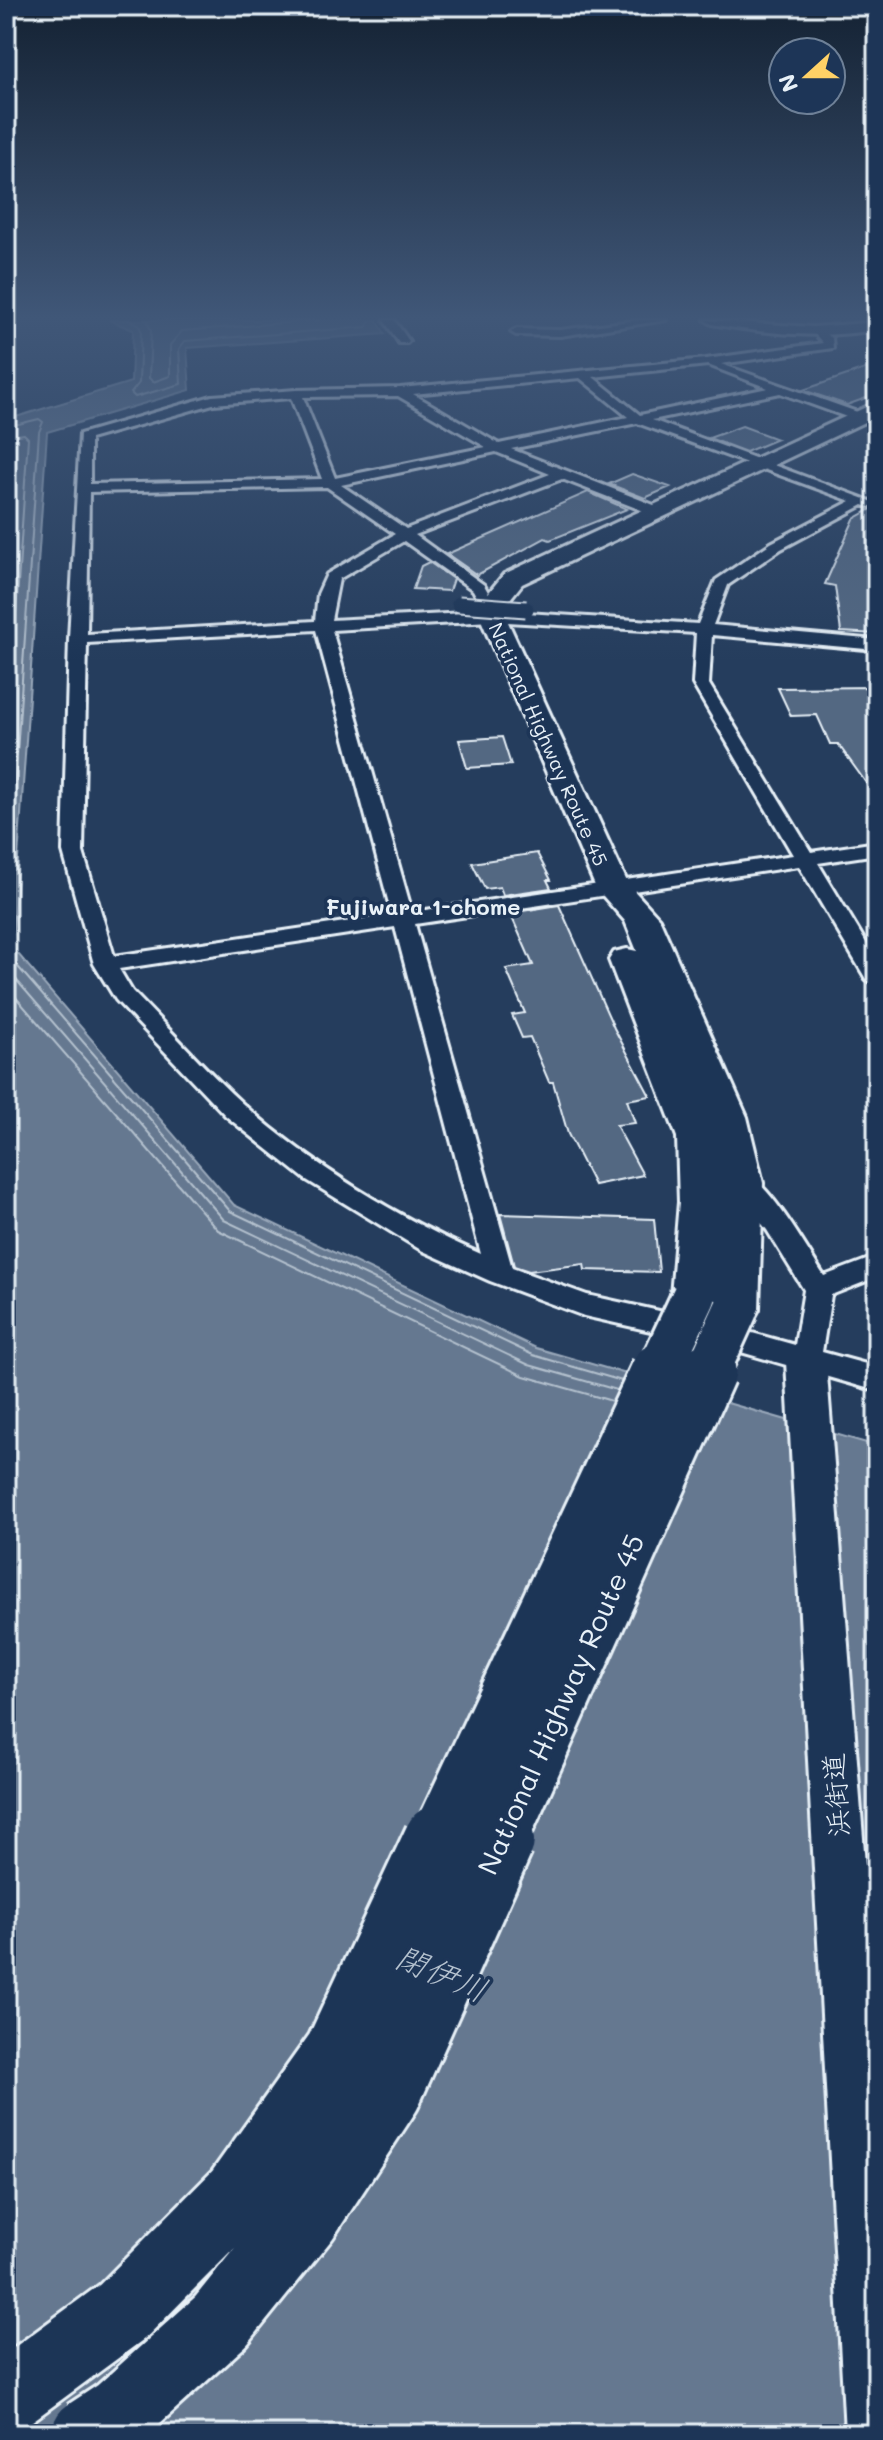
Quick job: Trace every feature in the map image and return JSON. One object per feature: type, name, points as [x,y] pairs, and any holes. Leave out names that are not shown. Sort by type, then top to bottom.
[{"type":"highway","name":"National Highway Route 45","points":[[87,2434],[119,2413],[221,2321],[304,2218],[386,2093],[715,1302],[742,1183],[726,1117],[641,918],[613,888],[480,609],[513,579],[820,434]]},
{"type":"highway","name":"National Highway Route 45","points":[[6,2397],[123,2311],[239,2194],[340,2052],[715,1302],[701,1202],[698,1137],[612,924],[613,888]]},
{"type":"street","points":[[95,434],[84,437],[73,852],[105,964],[124,995],[157,1033],[235,1110],[314,1173],[430,1243],[500,1274],[584,1305],[727,1337],[877,1379]]},
{"type":"street","points":[[311,434],[330,483],[479,588],[480,609]]},
{"type":"street","points":[[473,434],[497,448],[654,510]]},
{"type":"street","points":[[83,488],[330,483],[566,434]]},
{"type":"street","points":[[677,434],[877,506]]},
{"type":"street","points":[[500,1274],[323,625],[326,594],[332,577],[406,534],[562,474]]},
{"type":"street","points":[[861,501],[776,546],[721,583],[704,629],[701,684],[877,979]]},
{"type":"street","points":[[77,639],[323,625],[480,609],[526,609]]},
{"type":"street","points":[[480,609],[877,645]]},
{"type":"street","points":[[105,964],[877,848]]},
{"type":"street","points":[[742,1183],[776,1223],[818,1289],[877,1266]]},
{"type":"street","name":"浜街道","points":[[818,1289],[806,1361],[877,2432]]},
{"type":"water","name":"閉伊川","points":[[6,434],[47,434],[12,947],[234,1205],[536,1348],[877,1446],[877,2434],[6,2434]]},
{"type":"building","points":[[720,434],[763,434],[777,439],[746,452],[709,438]]},
{"type":"building","points":[[632,474],[670,487],[645,498],[609,484]]},
{"type":"building","points":[[588,492],[627,509],[550,540],[545,538],[477,575],[447,554]]},
{"type":"building","points":[[877,506],[877,634],[841,632],[835,586],[825,584],[854,519]]},
{"type":"building","points":[[429,562],[453,579],[449,591],[413,589],[421,566]]},
{"type":"building","points":[[877,687],[877,798],[838,744],[830,744],[817,715],[791,716],[778,688]]},
{"type":"building","points":[[502,737],[511,765],[467,768],[459,740]]},
{"type":"building","points":[[537,853],[551,880],[547,880],[551,888],[503,895],[500,887],[485,889],[472,863]]},
{"type":"building","points":[[559,905],[614,1028],[650,1096],[627,1100],[635,1123],[616,1125],[643,1175],[594,1185],[568,1134],[553,1082],[549,1082],[530,1037],[522,1038],[512,1015],[525,1013],[506,969],[533,965],[510,913]]},
{"type":"building","points":[[500,1214],[654,1219],[659,1272],[585,1270],[584,1264],[529,1271],[514,1266]]},
{"type":"district","name":"Fujiwara 1-chome","points":[[423,906]]}]
